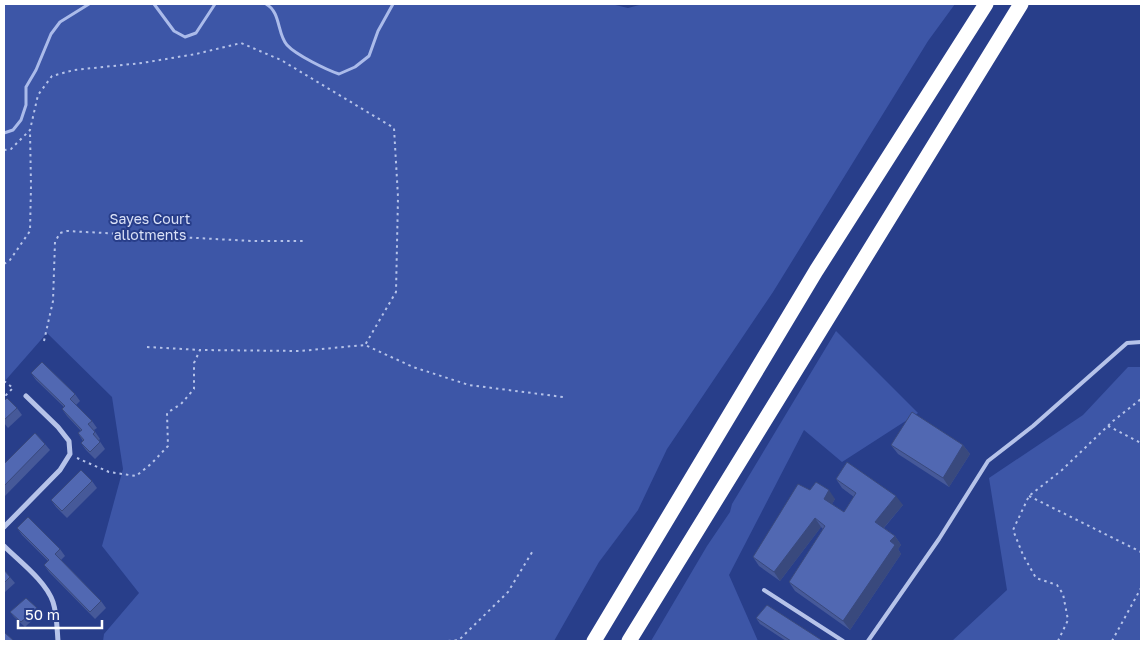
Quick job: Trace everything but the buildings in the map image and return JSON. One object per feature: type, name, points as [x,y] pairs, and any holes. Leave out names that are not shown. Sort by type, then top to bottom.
[{"type":"highway","points":[[594,641],[816,272],[986,4]]},
{"type":"highway","points":[[629,641],[1021,4]]},
{"type":"street","points":[[4,527],[60,470],[70,454],[69,440],[26,396]]},
{"type":"street","points":[[4,546],[33,574],[53,602],[58,641]]},
{"type":"lane","points":[[868,641],[939,539],[988,461],[1033,426],[1127,343],[1141,342]]},
{"type":"lane","points":[[764,590],[843,641]]},
{"type":"path","points":[[4,264],[10,260],[30,231],[30,130],[38,95],[52,76],[74,70],[142,64],[187,56],[241,43],[281,60],[394,128],[398,196],[396,292],[365,345]]},
{"type":"path","points":[[4,150],[11,149],[30,130]]},
{"type":"path","points":[[44,341],[53,301],[55,242],[60,232],[252,241],[304,240]]},
{"type":"path","points":[[148,346],[200,350],[300,351],[365,345],[413,367],[468,385],[563,397]]},
{"type":"path","points":[[70,454],[109,472],[136,476],[151,464],[168,446],[167,413],[181,404],[194,389],[194,363],[200,350]]},
{"type":"path","points":[[4,381],[14,388],[4,395]]},
{"type":"path","points":[[1058,641],[1068,620],[1063,594],[1057,584],[1036,578],[1023,555],[1013,530],[1029,496],[1062,470],[1108,426],[1141,399]]},
{"type":"path","points":[[1108,426],[1141,443]]},
{"type":"path","points":[[1029,496],[1141,552]]},
{"type":"path","points":[[448,641],[459,640],[508,592],[534,549]]},
{"type":"path","points":[[1112,641],[1141,588]]},
{"type":"green space","name":"Sayes Court allotments","points":[[4,4],[611,4],[628,8],[643,4],[955,4],[928,41],[773,292],[667,449],[638,510],[599,562],[554,641],[103,641],[104,634],[139,593],[102,546],[123,469],[112,397],[47,333],[4,382]]},
{"type":"green space","points":[[836,331],[918,413],[842,462],[804,430],[729,575],[758,641],[651,641],[707,546],[730,512],[732,504]]},
{"type":"green space","points":[[1128,367],[1141,367],[1141,641],[952,641],[1007,590],[989,478],[1083,415]]},
{"type":"waterway","points":[[4,133],[13,130],[21,120],[26,105],[26,87],[36,70],[51,34],[60,22],[89,4]]},
{"type":"waterway","points":[[154,4],[174,31],[185,37],[196,33],[215,4]]},
{"type":"waterway","points":[[266,4],[274,12],[284,40],[291,49],[304,58],[339,74],[355,67],[369,56],[378,31],[393,4]]}]
